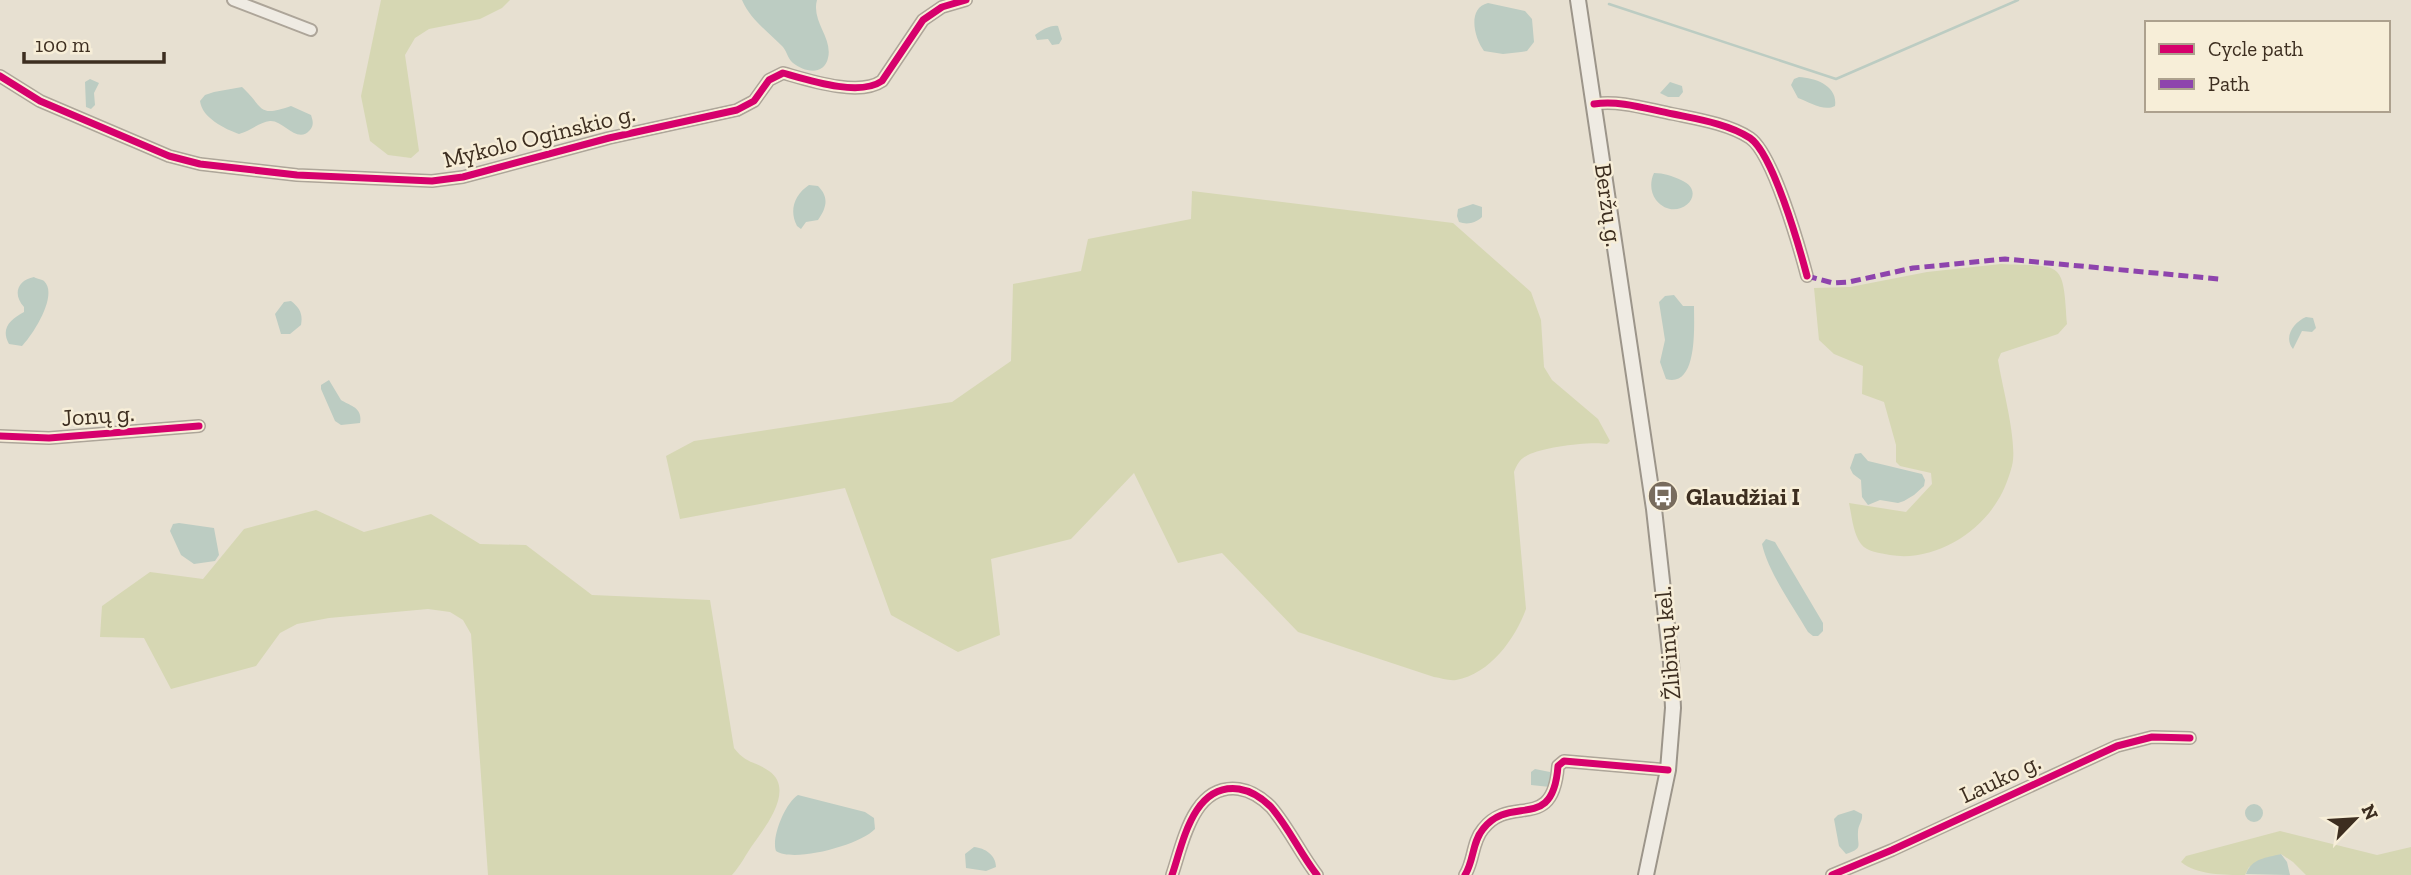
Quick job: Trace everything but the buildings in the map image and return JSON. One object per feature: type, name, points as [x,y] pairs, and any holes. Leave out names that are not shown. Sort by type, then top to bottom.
[{"type":"main road","name":"Beržų g.","points":[[1578,0],[1639,410]]},
{"type":"main road","name":"Žlibinų kel.","points":[[1639,410],[1654,509],[1671,662],[1673,720],[1668,771],[1646,875]]},
{"type":"street","points":[[233,0],[311,30]]},
{"type":"street","name":"Mykolo Oginskio g.","points":[[0,76],[40,101],[169,156],[200,164],[297,175],[432,181],[463,177],[609,138],[737,110],[754,101],[769,80],[783,73],[829,86],[875,86],[882,81],[932,11],[966,0]]},
{"type":"street","points":[[1594,104],[1634,106],[1701,120],[1753,140],[1764,156],[1793,225],[1807,276]]},
{"type":"street","name":"Jonų g.","points":[[0,436],[49,438],[199,426]]},
{"type":"street","name":"Lauko g.","points":[[1832,875],[2117,746],[2152,737],[2190,738]]},
{"type":"street","points":[[1465,875],[1477,838],[1483,829],[1501,816],[1534,808],[1551,799],[1555,791],[1558,766],[1564,761],[1668,771]]},
{"type":"street","points":[[1172,875],[1192,818],[1199,806],[1219,790],[1231,788],[1258,795],[1269,805],[1317,875]]},
{"type":"green space","points":[[381,0],[510,0],[502,8],[480,19],[429,29],[415,38],[405,55],[419,151],[411,158],[388,155],[370,141],[361,96]]},
{"type":"green space","points":[[1192,191],[1453,223],[1531,292],[1541,320],[1544,367],[1552,380],[1598,419],[1610,441],[1607,444],[1578,444],[1544,449],[1528,455],[1518,464],[1514,472],[1526,609],[1500,654],[1480,671],[1456,680],[1434,677],[1298,632],[1222,553],[1178,563],[1134,473],[1071,539],[991,559],[1000,635],[958,652],[891,615],[845,488],[680,519],[666,456],[694,441],[952,402],[1011,361],[1013,284],[1081,271],[1088,239],[1191,219]]},
{"type":"green space","points":[[2001,264],[2048,267],[2056,271],[2064,288],[2067,324],[2058,334],[2001,353],[1998,360],[2013,443],[2012,466],[2004,488],[1989,513],[1978,525],[1952,544],[1906,556],[1870,550],[1861,544],[1856,535],[1849,503],[1906,512],[1932,484],[1931,473],[1900,466],[1896,462],[1896,445],[1884,402],[1862,394],[1863,366],[1834,354],[1819,340],[1814,288],[1850,287],[1927,272]]},
{"type":"green space","points":[[316,510],[364,532],[431,514],[480,544],[526,545],[592,595],[710,600],[734,748],[747,760],[769,771],[779,787],[779,797],[771,817],[732,875],[488,875],[471,634],[463,620],[450,612],[428,609],[329,618],[297,624],[280,633],[256,666],[171,689],[144,638],[100,637],[102,606],[150,572],[203,579],[244,529]]},
{"type":"green space","points":[[2280,831],[2377,855],[2411,847],[2411,875],[2306,875],[2281,854],[2249,867],[2245,875],[2203,872],[2181,862],[2186,856]]},
{"type":"shaded area","points":[[742,0],[817,0],[817,15],[828,43],[826,64],[813,71],[793,63],[783,47],[754,19]]},
{"type":"shaded area","points":[[1488,3],[1525,11],[1532,19],[1534,42],[1527,51],[1503,54],[1484,51],[1477,39],[1474,24],[1477,11]]},
{"type":"shaded area","points":[[1058,26],[1062,39],[1059,44],[1052,45],[1048,39],[1037,40],[1035,35],[1038,33]]},
{"type":"shaded area","points":[[1799,77],[1825,84],[1833,93],[1835,106],[1821,107],[1798,98],[1791,85],[1794,79]]},
{"type":"shaded area","points":[[90,79],[99,83],[94,93],[95,105],[91,109],[86,107],[85,82]]},
{"type":"shaded area","points":[[1670,82],[1682,86],[1683,92],[1679,97],[1668,97],[1660,93]]},
{"type":"shaded area","points":[[242,87],[266,111],[291,106],[311,115],[311,128],[300,135],[270,121],[239,134],[215,122],[205,113],[200,101],[205,95]]},
{"type":"shaded area","points":[[1654,173],[1681,180],[1693,192],[1692,199],[1681,208],[1664,207],[1653,194],[1651,186]]},
{"type":"shaded area","points":[[809,185],[818,186],[822,190],[825,206],[818,220],[806,222],[801,229],[797,226],[793,209],[797,198]]},
{"type":"shaded area","points":[[1473,204],[1482,207],[1482,217],[1471,223],[1459,222],[1458,209]]},
{"type":"shaded area","points":[[34,277],[44,281],[48,287],[46,305],[32,334],[22,346],[9,344],[6,329],[24,312],[18,297],[18,288],[24,281]]},
{"type":"shaded area","points":[[1674,295],[1683,306],[1694,306],[1694,340],[1689,365],[1684,374],[1676,379],[1666,379],[1660,362],[1665,340],[1659,302],[1665,296]]},
{"type":"shaded area","points":[[291,301],[300,312],[301,325],[290,334],[281,334],[275,314],[284,302]]},
{"type":"shaded area","points":[[2306,317],[2313,318],[2316,328],[2312,332],[2302,331],[2293,349],[2289,340],[2291,330]]},
{"type":"shaded area","points":[[329,380],[341,400],[358,410],[360,423],[341,425],[335,421],[321,389],[321,385]]},
{"type":"shaded area","points":[[1861,453],[1868,461],[1922,474],[1924,486],[1904,501],[1898,503],[1880,500],[1868,505],[1862,497],[1861,480],[1850,468],[1855,454]]},
{"type":"shaded area","points":[[173,524],[214,528],[219,555],[215,561],[194,564],[181,555],[170,531]]},
{"type":"shaded area","points":[[1766,539],[1775,542],[1823,623],[1823,631],[1818,636],[1808,632],[1775,577],[1762,544]]},
{"type":"shaded area","points":[[1535,769],[1550,772],[1550,787],[1531,785],[1531,772]]},
{"type":"shaded area","points":[[798,795],[865,812],[874,818],[875,829],[856,841],[811,854],[785,854],[776,851],[780,821],[788,805]]},
{"type":"shaded area","points":[[2254,804],[2261,806],[2261,820],[2254,822],[2247,820],[2245,813],[2247,806]]},
{"type":"shaded area","points":[[1854,810],[1862,814],[1858,846],[1846,854],[1839,846],[1834,819]]},
{"type":"shaded area","points":[[974,847],[989,853],[996,867],[986,871],[966,868],[965,854]]},
{"type":"shaded area","points":[[2281,854],[2287,862],[2290,875],[2246,874],[2256,862]]},
{"type":"waterway","points":[[1609,4],[1836,79],[2018,0]]},
{"type":"marked path","points":[[1807,276],[1833,283],[1849,282],[1913,268],[2005,259],[2219,279]]},
{"type":"cycle path","points":[[0,76],[40,101],[169,156],[200,164],[297,175],[432,181],[463,177],[609,138],[737,110],[754,101],[769,80],[783,73],[833,86],[872,86],[882,81],[923,20],[942,7],[966,0]]},
{"type":"cycle path","points":[[1594,104],[1624,104],[1702,120],[1732,129],[1750,138],[1759,147],[1776,181],[1792,223],[1807,276]]},
{"type":"cycle path","points":[[0,436],[49,438],[199,426]]},
{"type":"cycle path","points":[[1832,875],[2117,746],[2152,737],[2190,738]]},
{"type":"cycle path","points":[[1465,875],[1483,829],[1494,819],[1529,810],[1548,799],[1554,787],[1558,766],[1564,761],[1668,770]]},
{"type":"cycle path","points":[[1172,875],[1186,832],[1200,805],[1211,795],[1223,790],[1239,789],[1257,795],[1271,807],[1317,875]]},
{"type":"place","name":"Glaudžiai I","points":[[1663,496]]}]
